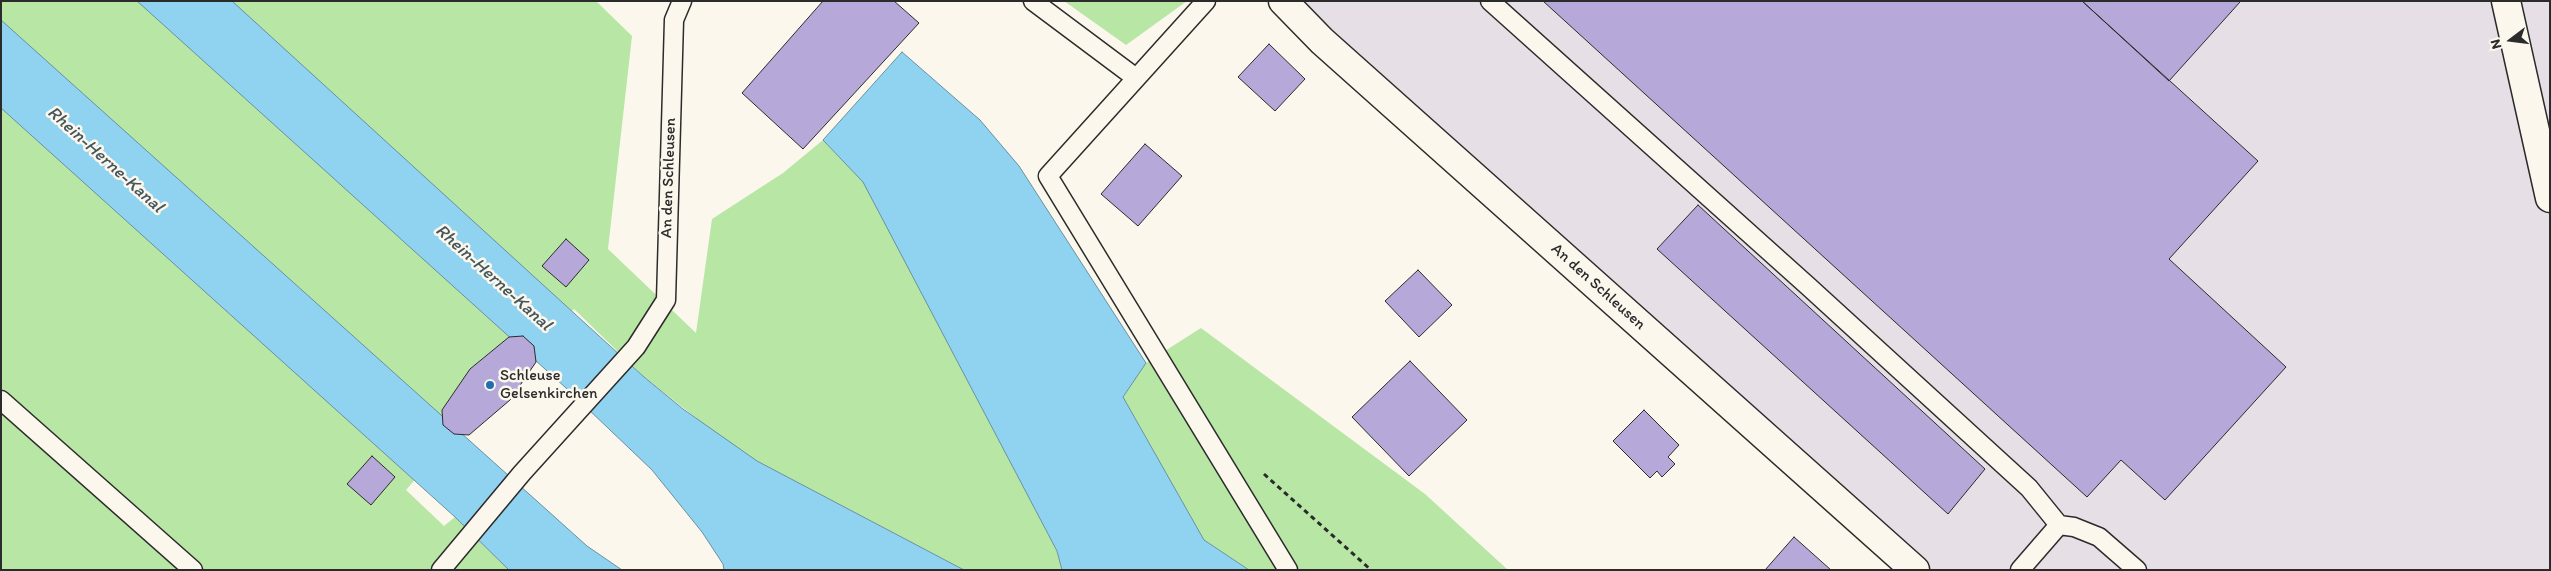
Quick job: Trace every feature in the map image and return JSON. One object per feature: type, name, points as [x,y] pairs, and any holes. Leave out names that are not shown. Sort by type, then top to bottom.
[{"type":"street","name":"An den Schleusen","points":[[1283,1],[1322,41],[1915,570]]},
{"type":"street","points":[[2506,1],[2550,198]]},
{"type":"lane","name":"An den Schleusen","points":[[440,570],[522,473],[576,416],[636,347],[666,300],[674,20],[682,1]]},
{"type":"lane","points":[[1033,1],[1136,78]]},
{"type":"lane","points":[[1206,1],[1048,176],[1288,570]]},
{"type":"lane","points":[[1490,1],[1809,287],[2022,482],[2059,525],[2074,527],[2099,537],[2137,570]]},
{"type":"lane","points":[[1,400],[193,570]]},
{"type":"lane","points":[[2020,570],[2059,525]]},
{"type":"path","points":[[1261,472],[1371,570]]},
{"type":"shaded area","points":[[1294,1],[2550,1],[2550,570],[1917,570]]},
{"type":"green space","points":[[1,1],[596,1],[632,36],[608,249],[696,333],[712,219],[783,173],[823,140],[863,181],[1057,551],[1062,570],[964,570],[757,461],[723,439],[644,377],[574,309],[534,346],[509,337],[470,369],[442,410],[443,425],[454,434],[406,490],[444,526],[455,517],[509,570],[1,570]]},
{"type":"green space","points":[[1064,1],[1187,1],[1126,45]]},
{"type":"green space","points":[[1201,328],[1425,494],[1508,570],[1249,570],[1204,540],[1123,397],[1146,363]]},
{"type":"water","name":"Rhein-Herne-Kanal","points":[[137,1],[232,1],[644,377],[683,409],[757,461],[964,570],[724,570],[723,564],[702,532],[652,470],[566,388]]},
{"type":"water","name":"Rhein-Herne-Kanal","points":[[1,20],[587,546],[622,570],[509,570],[455,517],[1,108]]},
{"type":"water","points":[[902,52],[980,120],[1019,166],[1146,363],[1123,397],[1204,540],[1249,570],[1062,570],[1057,551],[863,182],[823,140]]},
{"type":"building","points":[[823,1],[894,1],[919,23],[803,149],[742,93]]},
{"type":"building","points":[[1543,1],[2082,1],[2258,161],[2169,259],[2286,367],[2165,500],[2121,460],[2087,497]]},
{"type":"building","points":[[2082,1],[2239,1],[2240,2],[2169,81]]},
{"type":"building","points":[[1269,44],[1305,79],[1275,111],[1238,77]]},
{"type":"building","points":[[1145,144],[1182,176],[1138,226],[1101,194]]},
{"type":"building","points":[[1698,205],[1985,469],[1948,514],[1657,249]]},
{"type":"building","points":[[566,239],[589,260],[566,287],[542,266]]},
{"type":"building","points":[[1418,270],[1452,305],[1419,337],[1385,301]]},
{"type":"building","name":"Schleuse Gelsenkirchen","points":[[523,336],[534,346],[536,362],[510,400],[469,435],[454,434],[443,425],[442,410],[470,369],[509,337]]},
{"type":"building","points":[[1410,361],[1467,420],[1409,476],[1352,417]]},
{"type":"building","points":[[1644,410],[1679,445],[1668,457],[1675,464],[1662,477],[1657,471],[1650,478],[1613,441]]},
{"type":"building","points":[[372,456],[395,477],[371,505],[347,484]]},
{"type":"building","points":[[1794,537],[1831,570],[1765,570]]},
{"type":"place","name":"Schleuse Gelsenkirchen","points":[[490,385]]}]
